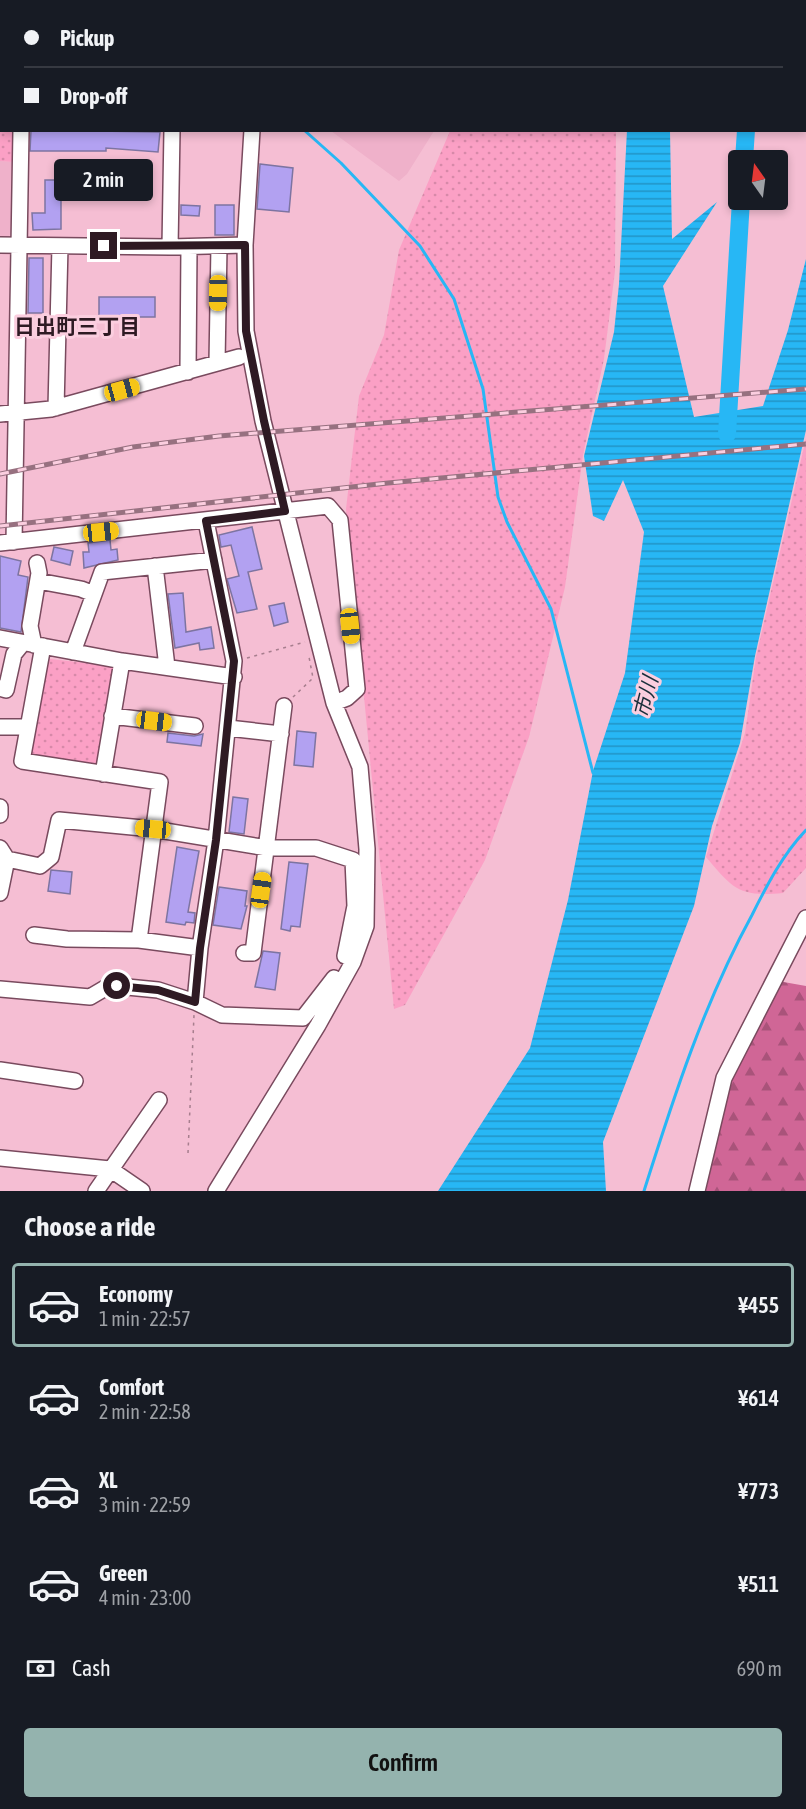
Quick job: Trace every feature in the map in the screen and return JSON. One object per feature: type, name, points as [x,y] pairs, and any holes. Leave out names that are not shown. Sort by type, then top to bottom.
[{"type":"street","points":[[173,0],[223,0]]},
{"type":"street","points":[[21,132],[16,413],[7,542],[328,506],[340,520],[357,689],[347,698],[334,703]]},
{"type":"street","points":[[170,247],[172,132]]},
{"type":"street","points":[[216,1191],[318,1025],[366,926],[366,849],[360,767],[334,703],[285,511],[246,331],[245,245],[252,132]]},
{"type":"street","points":[[0,245],[170,247],[245,245]]},
{"type":"street","points":[[56,408],[60,246]]},
{"type":"street","points":[[217,363],[219,246]]},
{"type":"street","points":[[188,372],[189,247]]},
{"type":"street","points":[[0,414],[56,408],[239,357]]},
{"type":"street","points":[[195,1002],[200,948],[216,840],[234,669],[206,521]]},
{"type":"street","points":[[73,652],[102,572],[214,560]]},
{"type":"street","points":[[38,563],[38,581],[30,626],[33,645],[28,727],[22,761],[160,782],[139,940]]},
{"type":"street","points":[[155,566],[167,668]]},
{"type":"street","points":[[38,581],[81,589],[94,594]]},
{"type":"street","points":[[0,638],[167,668],[234,669]]},
{"type":"street","points":[[0,688],[6,690],[14,654],[33,645]]},
{"type":"street","points":[[103,774],[122,661]]},
{"type":"street","points":[[244,953],[253,953],[284,706]]},
{"type":"street","points":[[112,716],[195,726]]},
{"type":"street","points":[[0,727],[28,727]]},
{"type":"street","points":[[228,728],[281,734]]},
{"type":"street","points":[[0,807],[0,815]]},
{"type":"street","points":[[0,893],[3,854],[40,866],[51,857],[59,820],[153,829],[267,848],[316,848],[353,860],[355,906],[348,961],[303,1018],[222,1015],[195,1002],[158,990],[117,986],[107,987],[90,997],[0,989]]},
{"type":"street","points":[[697,1191],[724,1078],[806,918]]},
{"type":"street","points":[[34,935],[67,939],[139,940],[200,948]]},
{"type":"street","points":[[0,1070],[75,1081]]},
{"type":"street","points":[[96,1191],[159,1100]]},
{"type":"street","points":[[0,1158],[110,1169],[142,1191]]},
{"type":"path","points":[[234,669],[305,642]]},
{"type":"path","points":[[188,1153],[190,1061],[195,1002]]},
{"type":"shaded area","points":[[0,132],[14,132],[13,162],[0,161]]},
{"type":"shaded area","points":[[332,132],[433,132],[407,174],[399,181]]},
{"type":"shaded area","points":[[450,132],[616,132],[615,271],[604,359],[583,455],[565,587],[529,737],[485,860],[405,1005],[394,1009],[346,509],[359,396],[384,335],[399,250]]},
{"type":"shaded area","points":[[0,161],[13,162],[12,233],[8,237],[0,237]]},
{"type":"shaded area","points":[[806,438],[806,868],[783,893],[756,894],[746,892],[731,884],[706,857],[745,733],[756,657]]},
{"type":"shaded area","points":[[50,659],[113,666],[116,670],[97,766],[30,757],[45,661]]},
{"type":"green space","points":[[778,981],[806,986],[806,1191],[706,1191],[730,1080]]},
{"type":"water","points":[[627,132],[670,132],[672,239],[717,202],[663,286],[694,417],[763,406],[788,330],[806,259],[806,430],[755,656],[740,743],[712,826],[694,906],[603,1142],[606,1191],[438,1191],[530,1048],[568,900],[593,771],[625,673],[644,532],[623,480],[604,521],[593,516],[584,456],[614,332],[619,284]]},
{"type":"building","points":[[31,132],[160,132],[158,152],[106,148],[106,151],[30,151]]},
{"type":"building","points":[[260,164],[293,168],[289,212],[257,209]]},
{"type":"building","points":[[45,180],[61,180],[61,229],[33,230],[32,213],[45,213]]},
{"type":"building","points":[[181,205],[200,206],[199,216],[181,215]]},
{"type":"building","points":[[215,205],[234,205],[234,235],[215,235]]},
{"type":"building","points":[[29,258],[43,258],[43,313],[28,313]]},
{"type":"building","points":[[99,297],[155,297],[155,317],[99,317]]},
{"type":"building","points":[[252,527],[262,569],[248,572],[257,609],[237,613],[227,579],[239,576],[231,545],[221,547],[219,535]]},
{"type":"building","points":[[110,540],[111,550],[117,549],[118,560],[84,568],[83,552],[89,552],[88,543]]},
{"type":"building","points":[[54,547],[73,551],[70,565],[51,560]]},
{"type":"building","points":[[0,556],[21,561],[18,575],[28,577],[21,632],[0,628]]},
{"type":"building","points":[[183,593],[186,632],[211,627],[214,648],[200,650],[199,643],[175,648],[168,594]]},
{"type":"building","points":[[284,603],[288,622],[274,626],[269,606]]},
{"type":"building","points":[[297,731],[316,733],[313,767],[294,765]]},
{"type":"building","points":[[168,733],[194,736],[203,734],[201,746],[167,742]]},
{"type":"building","points":[[233,797],[248,799],[244,834],[229,832]]},
{"type":"building","points":[[177,847],[199,851],[188,912],[195,913],[194,923],[186,922],[185,925],[166,922]]},
{"type":"building","points":[[289,862],[308,864],[300,927],[291,926],[290,931],[281,929]]},
{"type":"building","points":[[51,870],[72,872],[70,894],[48,891]]},
{"type":"building","points":[[219,887],[247,891],[245,906],[247,906],[241,929],[213,925]]},
{"type":"building","points":[[263,951],[280,953],[275,990],[255,987]]},
{"type":"waterway","points":[[306,132],[341,163],[420,246],[454,299],[483,389],[498,497],[507,522],[551,609],[593,773]]},
{"type":"waterway","name":"市川","points":[[745,150],[746,132]]},
{"type":"waterway","name":"市川","points":[[727,434],[740,210]]},
{"type":"waterway","points":[[644,1191],[691,1050],[719,982],[770,881],[790,849],[806,830]]},
{"type":"railway","points":[[0,474],[133,447],[219,436],[806,389]]},
{"type":"railway","points":[[0,526],[388,483],[806,444]]},
{"type":"district","name":"日出町三丁目","points":[[77,327]]},
{"type":"route","points":[[104,246],[245,245],[246,331],[285,511],[206,521],[234,661],[234,676],[195,1002],[158,990],[117,986]]}]
